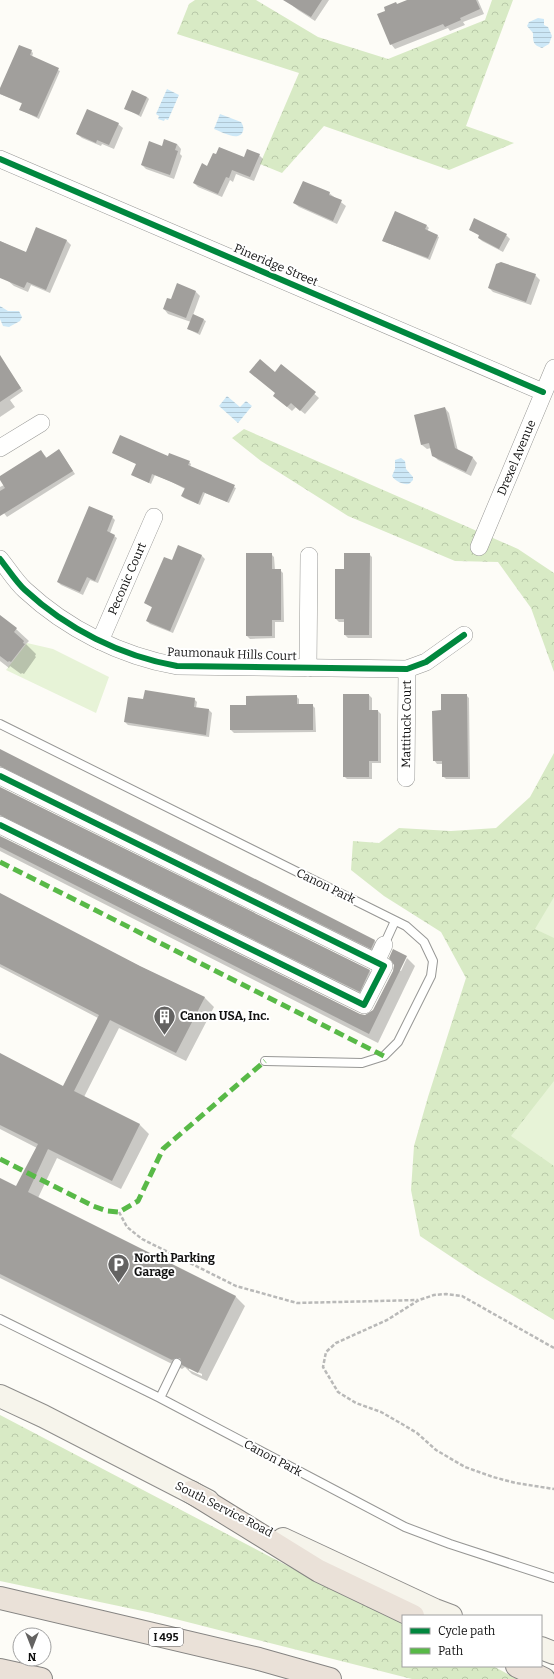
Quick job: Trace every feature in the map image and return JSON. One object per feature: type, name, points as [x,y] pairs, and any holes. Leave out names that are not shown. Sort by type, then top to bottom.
[{"type":"highway","points":[[191,1492],[319,1571],[411,1615]]},
{"type":"highway","name":"I 495","points":[[0,1598],[259,1659],[330,1679]]},
{"type":"highway","points":[[519,1667],[544,1679]]},
{"type":"highway","points":[[0,1670],[40,1679]]},
{"type":"main road","name":"South Service Road","points":[[0,1396],[43,1416],[312,1554],[448,1615]]},
{"type":"street","name":"Pineridge Street","points":[[0,159],[543,392]]},
{"type":"street","name":"Drexel Avenue","points":[[479,547],[554,368]]},
{"type":"street","points":[[0,448],[42,422]]},
{"type":"street","name":"Peconic Court","points":[[100,641],[154,517]]},
{"type":"street","points":[[308,668],[309,556]]},
{"type":"street","name":"Paumonauk Hills Court","points":[[0,559],[24,590],[63,620],[100,641],[134,656],[177,666],[407,669],[426,662],[464,635]]},
{"type":"street","name":"Mattituck Court","points":[[406,778],[407,669]]},
{"type":"street","points":[[0,776],[384,966],[364,1005],[0,825]]},
{"type":"street","points":[[376,962],[384,945]]},
{"type":"lane","name":"Canon Park","points":[[0,724],[406,926],[424,942],[433,961],[431,976],[398,1042],[384,1056],[362,1063],[265,1061]]},
{"type":"lane","points":[[384,945],[395,921]]},
{"type":"lane","name":"Canon Park","points":[[0,1319],[160,1398],[405,1527],[450,1544],[554,1578]]},
{"type":"lane","points":[[160,1398],[177,1363]]},
{"type":"path","points":[[119,1212],[127,1227],[142,1239],[242,1288],[297,1303],[419,1300]]},
{"type":"path","points":[[554,1348],[462,1296],[446,1294],[434,1295],[419,1300],[382,1323],[336,1343],[326,1352],[323,1367],[338,1392],[356,1403],[381,1412],[402,1424],[417,1433],[436,1450],[465,1466],[493,1477],[516,1483],[554,1489]]},
{"type":"green space","points":[[195,0],[256,0],[318,37],[388,59],[485,20],[492,0],[513,0],[466,126],[514,143],[449,170],[324,126],[282,173],[260,164],[299,73],[177,34],[189,4]]},
{"type":"green space","points":[[244,429],[518,549],[554,573],[554,672],[531,608],[498,562],[455,561],[348,516],[261,461],[232,438]]},
{"type":"green space","points":[[27,643],[53,649],[109,677],[96,713],[6,670]]},
{"type":"green space","points":[[554,753],[554,1320],[477,1274],[420,1236],[411,1190],[414,1146],[466,978],[441,932],[384,896],[351,870],[353,841],[379,843],[399,828],[451,831],[496,828],[530,797]]},
{"type":"green space","points":[[554,897],[554,938],[535,929]]},
{"type":"green space","points":[[554,1081],[554,1166],[511,1136]]},
{"type":"green space","points":[[0,1415],[307,1576],[402,1623],[402,1667],[495,1667],[517,1679],[412,1679],[152,1613],[0,1581]]},
{"type":"water","points":[[538,18],[544,19],[544,25],[548,27],[552,36],[549,44],[542,48],[534,43],[533,33],[527,26],[529,22]]},
{"type":"water","points":[[167,89],[179,95],[168,120],[165,119],[164,121],[158,119],[159,116],[156,114]]},
{"type":"water","points":[[220,114],[241,122],[243,125],[243,131],[241,134],[234,136],[214,129]]},
{"type":"water","points":[[0,306],[8,311],[19,311],[22,317],[20,321],[9,327],[3,326],[0,319]]},
{"type":"water","points":[[227,396],[240,407],[246,401],[252,406],[238,423],[219,406]]},
{"type":"water","points":[[401,458],[405,461],[406,469],[413,477],[413,480],[409,484],[399,482],[392,476],[395,469],[395,460]]},
{"type":"building","points":[[283,0],[322,0],[311,17]]},
{"type":"building","points":[[407,0],[476,0],[480,9],[445,27],[443,24],[390,45],[377,14],[385,11],[384,7],[396,2],[397,4]]},
{"type":"building","points":[[19,45],[32,50],[30,55],[59,68],[37,117],[19,110],[22,103],[0,94],[0,88]]},
{"type":"building","points":[[132,90],[147,97],[139,115],[124,109]]},
{"type":"building","points":[[87,109],[119,123],[109,145],[97,140],[96,143],[76,134]]},
{"type":"building","points":[[164,139],[177,144],[175,150],[178,151],[170,175],[141,165],[149,141],[162,146]]},
{"type":"building","points":[[219,147],[244,157],[247,149],[260,154],[250,177],[232,170],[229,178],[226,177],[218,194],[193,183],[202,163],[207,166],[213,153],[216,154]]},
{"type":"building","points":[[303,181],[330,192],[329,195],[342,200],[333,221],[293,203]]},
{"type":"building","points":[[395,211],[427,225],[425,229],[438,235],[428,258],[382,241]]},
{"type":"building","points":[[474,218],[507,234],[499,249],[478,238],[479,235],[469,230]]},
{"type":"building","points":[[36,227],[67,240],[46,290],[27,282],[24,288],[0,278],[0,241],[26,252]]},
{"type":"building","points":[[501,262],[536,274],[526,302],[488,288],[496,264]]},
{"type":"building","points":[[177,283],[196,291],[186,318],[163,309],[167,298],[171,299]]},
{"type":"building","points":[[193,314],[204,319],[198,333],[187,329]]},
{"type":"building","points":[[0,355],[21,388],[0,402]]},
{"type":"building","points":[[260,359],[275,372],[281,364],[316,392],[300,411],[291,403],[287,407],[273,396],[275,393],[249,372]]},
{"type":"building","points":[[445,407],[455,448],[473,457],[466,472],[432,456],[429,443],[421,445],[414,415]]},
{"type":"building","points":[[120,435],[168,456],[169,453],[190,461],[188,465],[235,485],[227,502],[203,492],[198,504],[181,496],[185,488],[169,481],[152,474],[149,483],[131,475],[136,464],[112,453]]},
{"type":"building","points":[[59,449],[73,471],[0,516],[0,491],[5,488],[0,480],[0,476],[41,450],[46,458]]},
{"type":"building","points":[[89,506],[113,516],[107,531],[115,535],[95,581],[87,577],[80,592],[57,582]]},
{"type":"building","points":[[178,545],[202,555],[170,631],[146,621],[152,607],[144,603],[164,557],[172,560]]},
{"type":"building","points":[[246,553],[272,553],[272,569],[281,569],[281,620],[272,620],[272,636],[246,636]]},
{"type":"building","points":[[344,553],[370,553],[369,635],[344,635],[344,619],[335,619],[335,569],[344,569]]},
{"type":"building","points":[[0,615],[17,628],[14,632],[24,641],[23,643],[25,644],[11,662],[8,662],[0,656]]},
{"type":"building","points":[[145,690],[195,698],[194,707],[209,709],[206,735],[124,722],[128,697],[143,699]]},
{"type":"building","points":[[343,694],[369,694],[369,710],[378,710],[378,761],[369,761],[369,777],[343,777]]},
{"type":"building","points":[[441,694],[467,694],[468,777],[442,777],[442,761],[433,761],[432,711],[441,710]]},
{"type":"building","points":[[297,695],[297,704],[313,704],[313,730],[230,730],[230,705],[246,705],[246,696]]},
{"type":"building","points":[[0,749],[375,940],[371,949],[0,766]]},
{"type":"building","points":[[0,787],[370,970],[360,992],[0,815]]},
{"type":"building","points":[[0,836],[360,1014],[365,1015],[373,1010],[393,971],[394,965],[389,958],[393,949],[407,956],[369,1034],[0,847]]},
{"type":"building","points":[[0,893],[140,966],[205,997],[176,1053],[110,1020],[74,1091],[140,1124],[112,1181],[48,1149],[28,1192],[236,1296],[198,1373],[182,1365],[180,1358],[172,1360],[0,1274],[0,1178],[16,1186],[38,1144],[0,1125],[0,1053],[63,1086],[99,1015],[0,964]]},
{"type":"marked path","points":[[0,862],[384,1056]]},
{"type":"marked path","points":[[0,1159],[93,1206],[107,1211],[119,1212],[138,1201],[163,1149],[265,1061]]},
{"type":"cycle path","points":[[0,159],[543,392]]},
{"type":"cycle path","points":[[0,559],[25,590],[41,604],[77,629],[115,648],[177,666],[407,669],[426,662],[464,635]]},
{"type":"cycle path","points":[[0,776],[384,966],[364,1005],[0,825]]},
{"type":"place","name":"Canon USA, Inc.","points":[[164,1036]]},
{"type":"place","name":"North Parking Garage","points":[[118,1284]]}]
